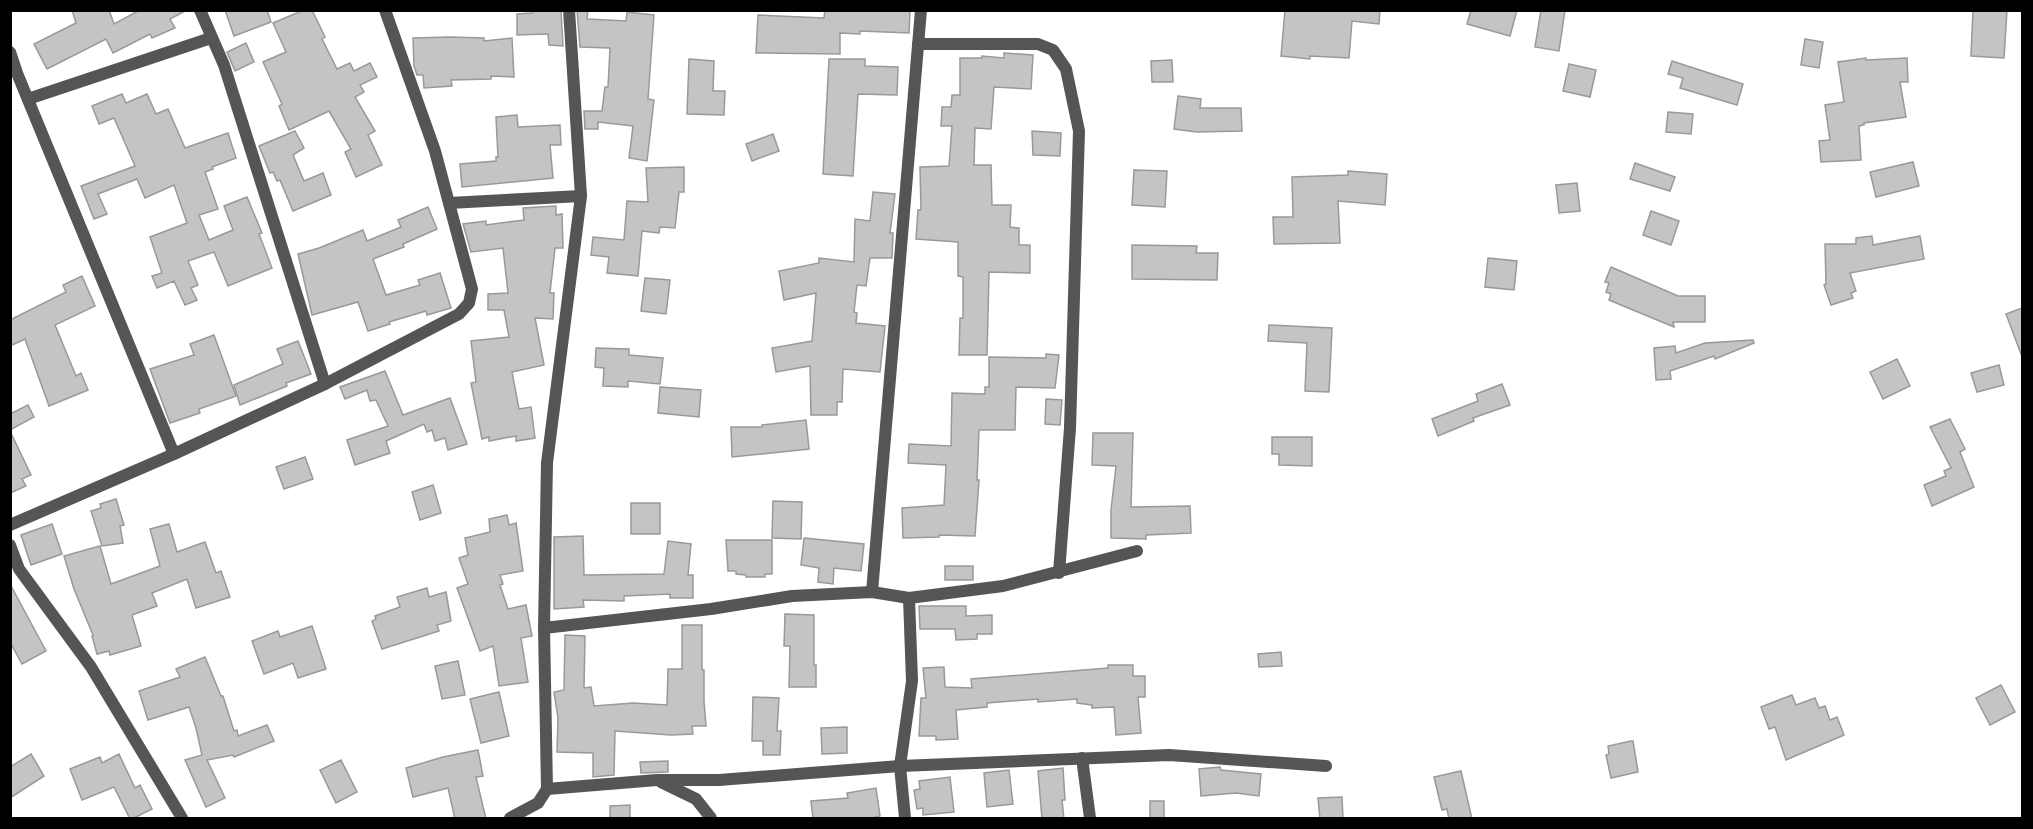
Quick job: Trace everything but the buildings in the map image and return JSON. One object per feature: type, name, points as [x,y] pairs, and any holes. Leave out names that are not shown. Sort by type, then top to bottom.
[{"type":"street","points":[[200,10],[224,65],[325,384]]},
{"type":"street","points":[[10,525],[174,454],[325,384],[459,314],[469,303],[472,289],[435,151],[385,10]]},
{"type":"street","points":[[510,819],[538,803],[548,789],[544,628],[547,463],[581,196],[569,10]]},
{"type":"street","points":[[872,592],[921,10]]},
{"type":"street","points":[[28,99],[211,38]]},
{"type":"street","points":[[918,44],[1038,44],[1053,50],[1066,69],[1079,131],[1070,428],[1059,573]]},
{"type":"street","points":[[10,52],[174,454]]},
{"type":"street","points":[[449,203],[581,196]]},
{"type":"street","points":[[10,545],[19,569],[91,667],[182,819]]},
{"type":"street","points":[[544,628],[711,609],[792,596],[872,592],[909,598],[1003,586],[1137,551]]},
{"type":"street","points":[[905,819],[900,766],[912,681],[909,598]]},
{"type":"street","points":[[548,789],[657,780],[719,780],[900,766],[1169,755],[1326,766]]},
{"type":"street","points":[[1082,758],[1090,819]]},
{"type":"street","points":[[657,780],[696,799],[711,819]]}]
